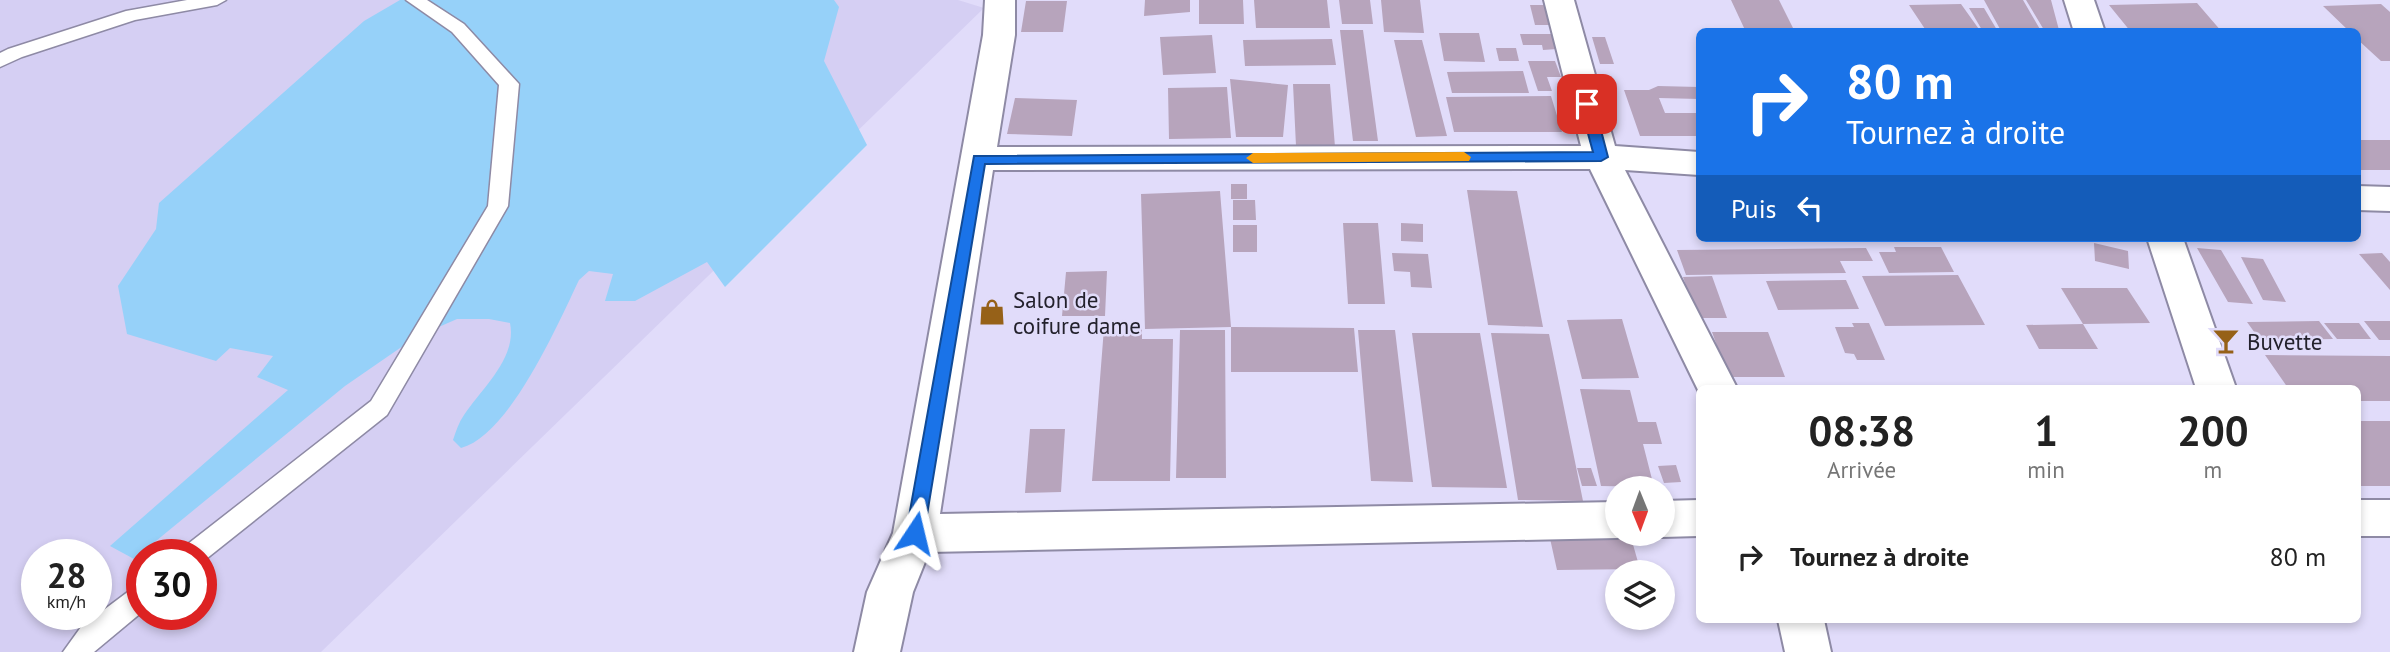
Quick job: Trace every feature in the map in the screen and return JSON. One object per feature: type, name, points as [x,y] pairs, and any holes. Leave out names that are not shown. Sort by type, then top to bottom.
[{"type":"street","points":[[877,652],[890,592],[915,533],[999,35],[999,0]]},
{"type":"street","points":[[1559,0],[1601,157],[1715,385]]},
{"type":"street","points":[[2079,0],[2089,28]]},
{"type":"street","points":[[979,159],[1601,157],[1696,163]]},
{"type":"street","points":[[2361,198],[2390,199]]},
{"type":"street","points":[[2166,242],[2215,385]]},
{"type":"street","points":[[1675,519],[1696,518]]},
{"type":"street","points":[[2361,518],[2390,518]]},
{"type":"street","points":[[915,533],[1605,520]]},
{"type":"street","points":[[1802,623],[1808,652]]},
{"type":"lane","points":[[0,61],[15,53],[132,15],[217,0]]},
{"type":"lane","points":[[213,539],[379,408],[499,206],[509,84],[458,28],[415,0]]},
{"type":"lane","points":[[77,652],[91,636],[126,609]]},
{"type":"shaded area","points":[[0,0],[958,0],[984,8],[321,652],[0,652]]},
{"type":"water","points":[[400,0],[834,0],[839,7],[824,61],[867,145],[725,287],[707,262],[635,301],[605,301],[613,274],[589,271],[579,280],[545,349],[514,401],[497,423],[479,439],[461,448],[453,440],[462,418],[504,360],[511,336],[510,323],[489,319],[457,319],[416,337],[345,386],[158,539],[126,539],[126,555],[112,547],[112,544],[288,390],[257,377],[273,356],[230,348],[216,361],[127,334],[118,286],[156,229],[159,203],[364,21]]},
{"type":"building","points":[[1145,0],[1190,0],[1190,12],[1144,16]]},
{"type":"building","points":[[1199,0],[1243,0],[1244,24],[1199,24]]},
{"type":"building","points":[[1254,0],[1327,0],[1330,28],[1256,28]]},
{"type":"building","points":[[1339,0],[1370,0],[1373,24],[1342,24]]},
{"type":"building","points":[[1381,0],[1420,0],[1424,33],[1384,32]]},
{"type":"building","points":[[1731,0],[1779,0],[1793,28],[1744,28]]},
{"type":"building","points":[[1984,0],[2023,0],[2039,28],[1999,28]]},
{"type":"building","points":[[2026,0],[2051,0],[2058,28],[2043,28]]},
{"type":"building","points":[[1026,1],[1067,1],[1063,32],[1021,32]]},
{"type":"building","points":[[2197,3],[2219,28],[2128,28],[2109,5]]},
{"type":"building","points":[[1961,4],[1978,28],[1924,28],[1909,5]]},
{"type":"building","points":[[2381,4],[2390,12],[2390,61],[2381,61],[2361,43],[2361,28],[2346,28],[2323,6]]},
{"type":"building","points":[[1530,5],[1545,5],[1550,25],[1535,25]]},
{"type":"building","points":[[1969,8],[1984,8],[1996,28],[1981,28]]},
{"type":"building","points":[[1340,30],[1363,30],[1378,141],[1353,141]]},
{"type":"building","points":[[1439,33],[1479,33],[1485,62],[1444,61]]},
{"type":"building","points":[[1520,34],[1552,34],[1557,49],[1543,50],[1542,45],[1523,45]]},
{"type":"building","points":[[1212,35],[1216,73],[1163,75],[1160,37]]},
{"type":"building","points":[[1592,37],[1605,37],[1614,64],[1600,64]]},
{"type":"building","points":[[1332,39],[1336,65],[1245,66],[1243,40]]},
{"type":"building","points":[[1394,40],[1422,40],[1447,136],[1416,137]]},
{"type":"building","points":[[1496,48],[1516,48],[1519,61],[1499,61]]},
{"type":"building","points":[[1528,61],[1555,61],[1561,77],[1547,77],[1552,91],[1538,91]]},
{"type":"building","points":[[1523,71],[1529,93],[1452,93],[1447,72]]},
{"type":"building","points":[[1230,79],[1288,85],[1283,137],[1236,137]]},
{"type":"building","points":[[1293,84],[1330,84],[1335,147],[1296,146]]},
{"type":"building","points":[[1658,86],[1696,87],[1696,99],[1659,98],[1665,113],[1696,113],[1696,136],[1640,136],[1624,90],[1649,90]]},
{"type":"building","points":[[1227,87],[1231,138],[1169,139],[1168,88]]},
{"type":"building","points":[[1551,96],[1562,132],[1454,132],[1446,97]]},
{"type":"building","points":[[1015,98],[1077,100],[1072,136],[1007,134]]},
{"type":"building","points":[[2361,140],[2390,140],[2390,170],[2361,170]]},
{"type":"building","points":[[1231,184],[1247,184],[1247,199],[1231,199]]},
{"type":"building","points":[[1467,190],[1517,191],[1543,327],[1488,325]]},
{"type":"building","points":[[1220,191],[1231,327],[1145,329],[1141,194]]},
{"type":"building","points":[[1233,200],[1255,200],[1256,220],[1233,220]]},
{"type":"building","points":[[1343,223],[1378,223],[1385,304],[1348,304]]},
{"type":"building","points":[[1401,223],[1423,224],[1423,242],[1401,241]]},
{"type":"building","points":[[1233,225],[1257,225],[1257,252],[1233,252]]},
{"type":"building","points":[[2094,243],[2128,251],[2129,269],[2095,261]]},
{"type":"building","points":[[1894,247],[1941,247],[1954,272],[1889,273],[1879,252],[1896,252]]},
{"type":"building","points":[[1866,248],[1873,261],[1840,261],[1846,273],[1686,275],[1677,250]]},
{"type":"building","points":[[2197,248],[2221,250],[2253,304],[2228,302]]},
{"type":"building","points":[[1392,253],[1428,254],[1432,288],[1411,287],[1410,272],[1394,271]]},
{"type":"building","points":[[2382,253],[2390,262],[2390,290],[2359,254]]},
{"type":"building","points":[[2241,257],[2263,259],[2286,302],[2263,300]]},
{"type":"building","points":[[1107,271],[1105,316],[1062,316],[1066,272]]},
{"type":"building","points":[[1958,275],[1985,325],[1885,326],[1862,276]]},
{"type":"building","points":[[1712,276],[1727,318],[1697,318],[1683,277]]},
{"type":"building","points":[[1846,280],[1859,309],[1778,310],[1766,281]]},
{"type":"building","points":[[2061,288],[2127,288],[2150,323],[2083,324]]},
{"type":"building","points":[[1622,319],[1639,378],[1582,379],[1567,320]]},
{"type":"building","points":[[2319,321],[2333,339],[2260,340],[2247,322]]},
{"type":"building","points":[[2364,321],[2390,321],[2390,340],[2379,340]]},
{"type":"building","points":[[1852,323],[1869,323],[1885,360],[1857,360],[1854,354],[1845,353],[1835,327],[1854,327]]},
{"type":"building","points":[[2324,323],[2359,323],[2371,339],[2337,339]]},
{"type":"building","points":[[2083,324],[2098,349],[2039,349],[2026,325]]},
{"type":"building","points":[[1231,327],[1354,328],[1358,372],[1231,372]]},
{"type":"building","points":[[1104,328],[1142,329],[1142,339],[1173,339],[1170,481],[1092,481]]},
{"type":"building","points":[[1180,330],[1225,330],[1226,478],[1176,478]]},
{"type":"building","points":[[1358,330],[1395,330],[1413,482],[1371,481]]},
{"type":"building","points":[[1712,332],[1768,332],[1785,377],[1728,377]]},
{"type":"building","points":[[1412,333],[1480,333],[1507,488],[1432,487]]},
{"type":"building","points":[[1491,333],[1549,334],[1583,501],[1518,500]]},
{"type":"building","points":[[2265,355],[2390,356],[2390,401],[2361,401],[2361,385],[2286,385]]},
{"type":"building","points":[[1580,389],[1630,390],[1638,422],[1656,422],[1662,444],[1643,444],[1651,476],[1605,476],[1605,486],[1601,486]]},
{"type":"building","points":[[2361,421],[2390,421],[2390,486],[2361,486]]},
{"type":"building","points":[[1030,429],[1065,429],[1061,492],[1025,493]]},
{"type":"building","points":[[1676,465],[1681,482],[1675,482],[1675,476],[1662,476],[1658,466]]},
{"type":"building","points":[[1577,468],[1591,468],[1597,486],[1582,486]]},
{"type":"building","points":[[1549,534],[1605,534],[1605,546],[1633,546],[1637,560],[1605,560],[1605,569],[1557,570]]},
{"type":"slow traffic","points":[[1253,158],[1464,157]]},
{"type":"place","name":"Salon de coifure dame","points":[[992,312]]},
{"type":"place","name":"Buvette","points":[[2226,341]]},
{"type":"route","points":[[915,533],[979,159],[1601,157],[1587,104]]}]
